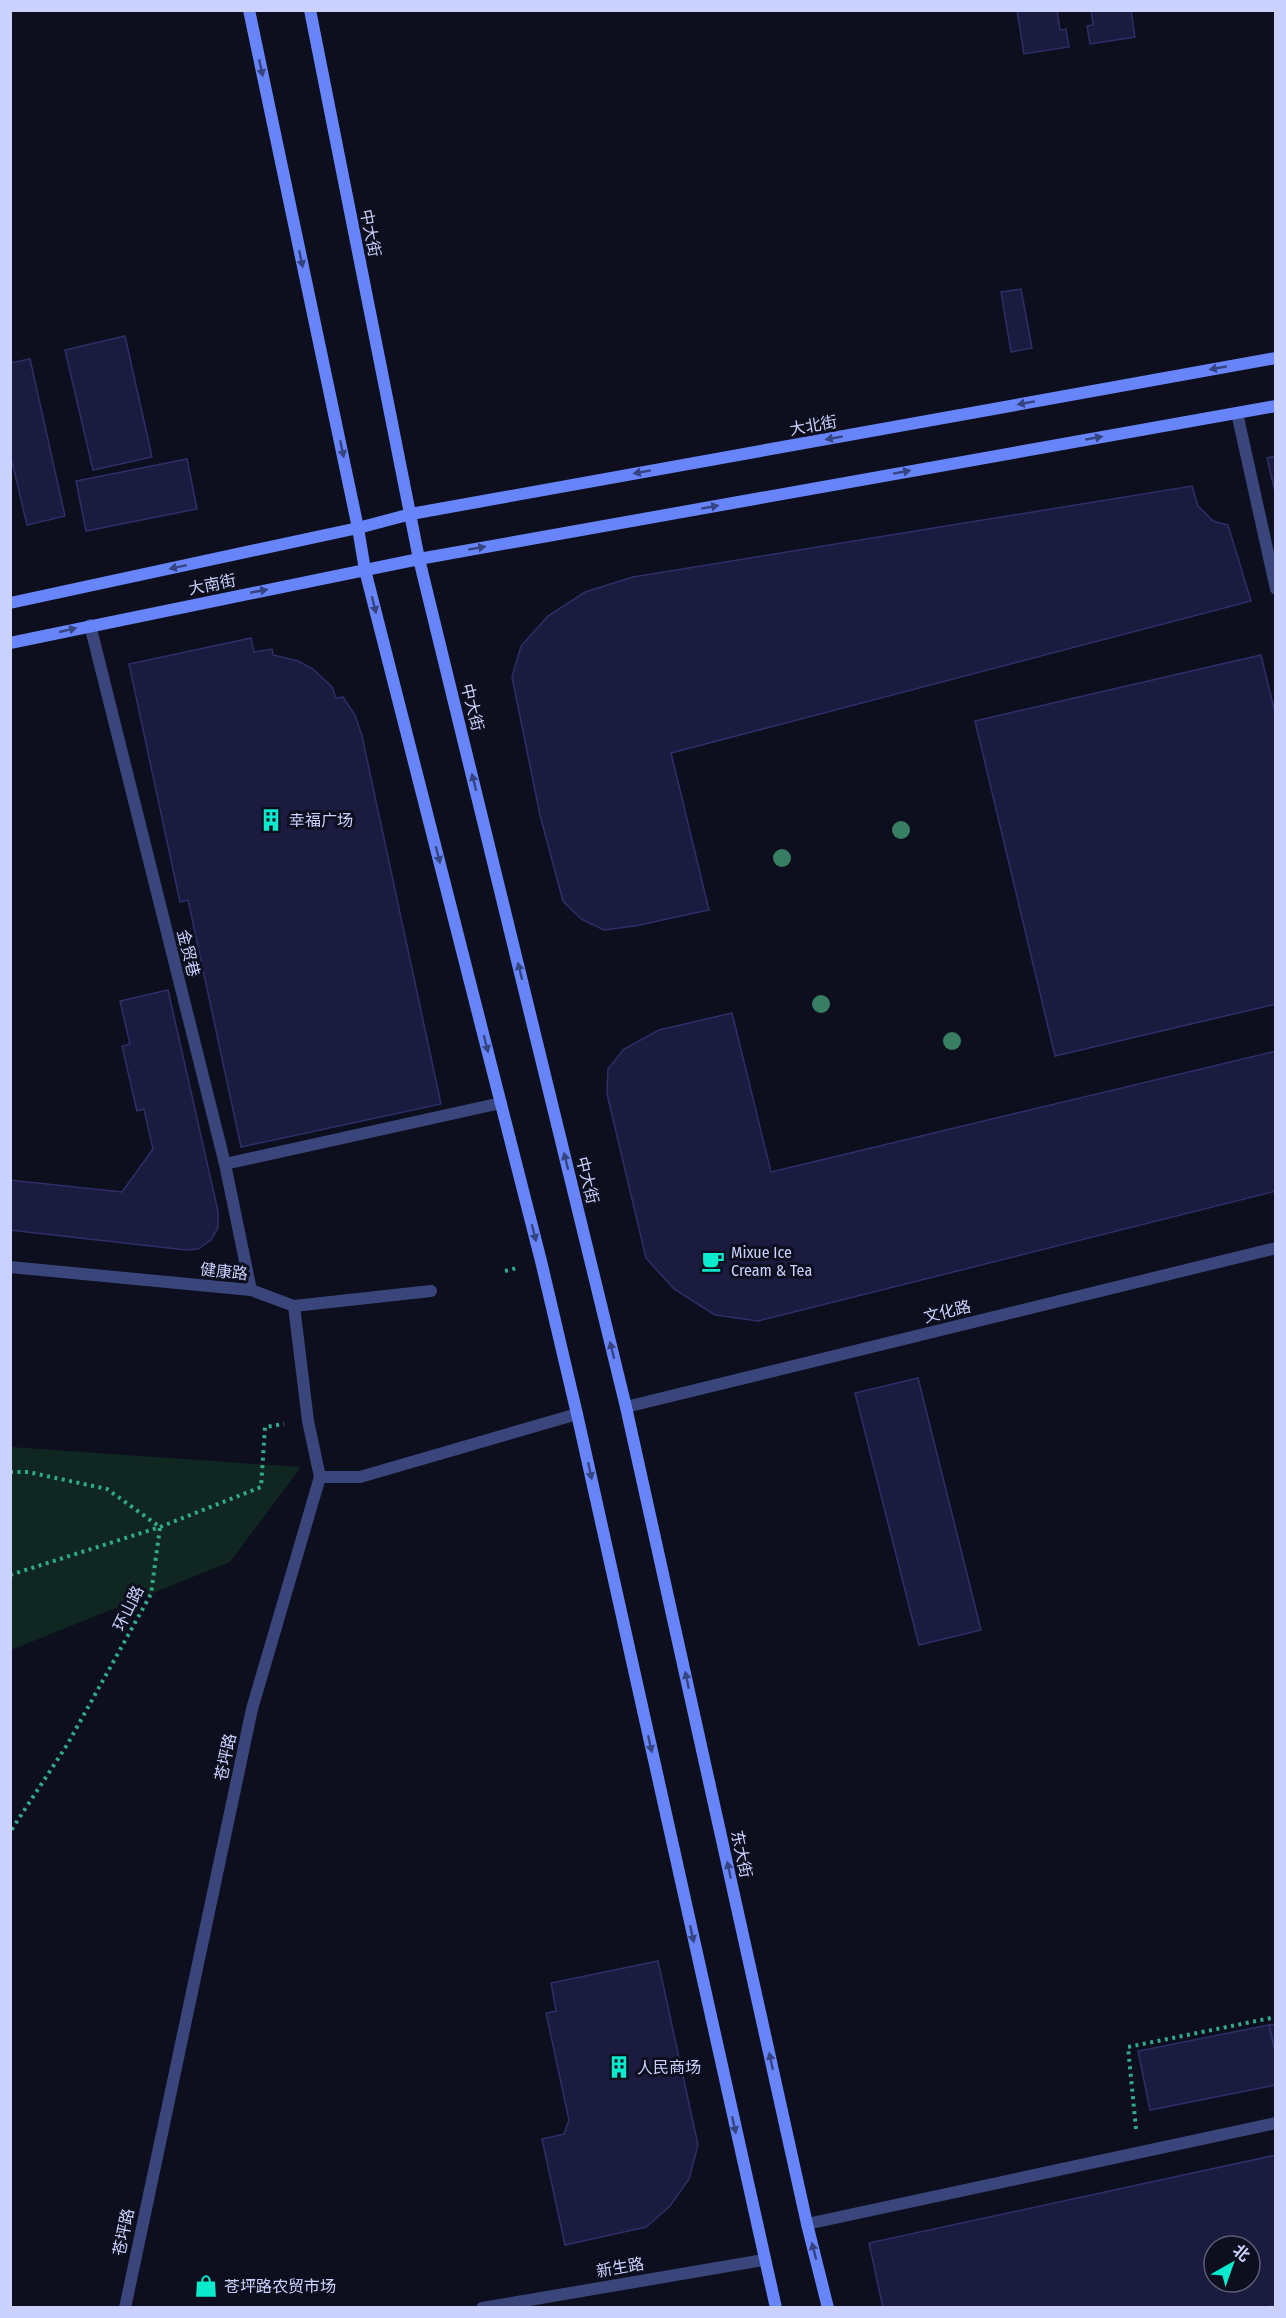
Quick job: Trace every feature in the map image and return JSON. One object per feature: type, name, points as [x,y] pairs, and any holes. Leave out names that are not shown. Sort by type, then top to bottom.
[{"type":"main road","points":[[249,10],[365,570],[501,1103],[577,1414],[776,2307]]},
{"type":"main road","name":"中大街","points":[[310,10],[419,559],[626,1407]]},
{"type":"main road","name":"大北街","points":[[358,528],[411,514],[1275,358]]},
{"type":"main road","points":[[419,559],[1275,406]]},
{"type":"main road","name":"大南街","points":[[10,603],[358,528]]},
{"type":"main road","name":"大南街","points":[[10,643],[419,559]]},
{"type":"main road","name":"东大街","points":[[626,1407],[807,2224],[828,2307]]},
{"type":"street","points":[[1237,412],[1275,589]]},
{"type":"street","name":"金贸巷","points":[[90,625],[225,1164],[252,1290]]},
{"type":"street","points":[[225,1164],[501,1103]]},
{"type":"street","name":"文化路","points":[[626,1407],[1275,1248]]},
{"type":"street","name":"健康路","points":[[10,1267],[252,1290],[294,1306]]},
{"type":"street","points":[[431,1291],[294,1306],[308,1421],[320,1477],[360,1477],[577,1414]]},
{"type":"street","name":"苍坪路","points":[[125,2307],[252,1709],[320,1477]]},
{"type":"street","points":[[807,2224],[1275,2123]]},
{"type":"street","name":"新生路","points":[[482,2307],[764,2260]]},
{"type":"path","points":[[10,1575],[160,1527],[261,1487],[265,1427],[308,1421]]},
{"type":"path","points":[[10,1472],[28,1472],[107,1489],[160,1527]]},
{"type":"path","name":"环山路","points":[[10,1832],[67,1746],[151,1594],[160,1527]]},
{"type":"path","points":[[1138,2153],[1128,2047],[1275,2017]]},
{"type":"green space","points":[[11,1447],[301,1467],[230,1562],[11,1650]]},
{"type":"building","points":[[1017,10],[1062,10],[1057,11],[1060,30],[1066,29],[1069,47],[1024,54]]},
{"type":"building","points":[[1091,10],[1131,10],[1135,37],[1090,44],[1087,26],[1093,25]]},
{"type":"building","points":[[1021,289],[1032,348],[1011,352],[1001,292]]},
{"type":"building","points":[[125,336],[152,457],[93,470],[65,350]]},
{"type":"building","points":[[30,359],[65,516],[27,525],[10,453],[10,363]]},
{"type":"building","points":[[1276,456],[1276,496],[1267,458]]},
{"type":"building","points":[[187,459],[197,509],[86,531],[76,481]]},
{"type":"building","points":[[1192,486],[1198,506],[1213,521],[1228,525],[1251,601],[671,753],[709,910],[635,926],[604,930],[581,919],[563,901],[540,815],[512,677],[521,646],[548,616],[585,592],[633,577]]},
{"type":"building","name":"幸福广场","points":[[251,638],[254,652],[272,649],[273,655],[298,661],[313,669],[332,687],[336,698],[343,697],[355,715],[362,736],[441,1104],[241,1147],[188,900],[180,902],[129,664]]},
{"type":"building","points":[[1261,655],[1276,717],[1276,1004],[1055,1056],[975,721]]},
{"type":"building","points":[[168,990],[218,1211],[218,1228],[211,1240],[198,1249],[186,1250],[10,1230],[10,1180],[122,1192],[153,1149],[144,1109],[137,1111],[122,1046],[130,1044],[120,1001]]},
{"type":"building","points":[[732,1013],[771,1172],[1276,1051],[1276,1191],[758,1321],[715,1315],[674,1289],[646,1258],[607,1094],[608,1069],[624,1049],[659,1030]]},
{"type":"building","points":[[918,1378],[981,1630],[919,1645],[855,1393]]},
{"type":"building","name":"人民商场","points":[[658,1961],[698,2145],[689,2179],[670,2206],[646,2227],[565,2245],[542,2139],[564,2134],[569,2120],[546,2013],[556,2011],[551,1983]]},
{"type":"building","points":[[1276,2024],[1276,2057],[1269,2025]]},
{"type":"building","points":[[1269,2025],[1276,2057],[1276,2085],[1150,2110],[1138,2051]]},
{"type":"building","points":[[1276,2155],[1276,2305],[1262,2308],[883,2308],[869,2243]]},
{"type":"place","name":"幸福广场","points":[[271,820]]},
{"type":"place","name":"Mixue Ice Cream & Tea","points":[[713,1261]]},
{"type":"place","name":"人民商场","points":[[619,2067]]},
{"type":"place","name":"苍坪路农贸市场","points":[[206,2286]]}]
